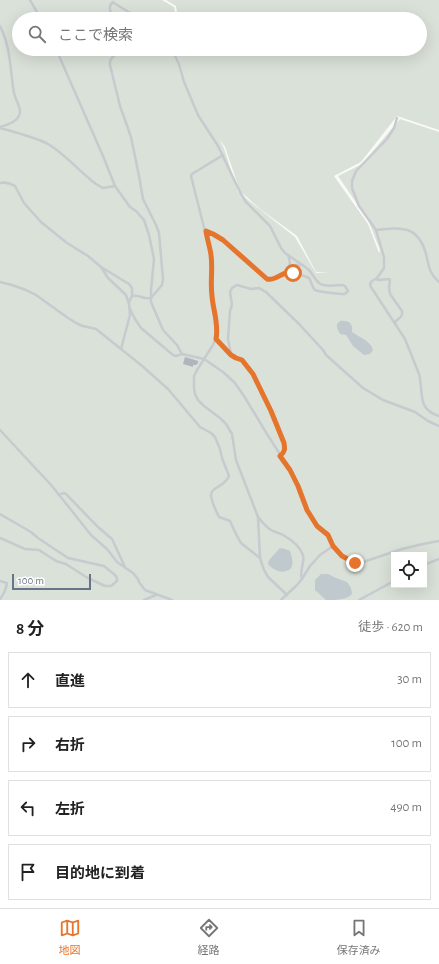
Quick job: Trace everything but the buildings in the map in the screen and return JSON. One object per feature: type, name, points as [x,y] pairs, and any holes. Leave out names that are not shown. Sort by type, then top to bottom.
[{"type":"lane","points":[[30,0],[37,12]]},
{"type":"lane","points":[[108,0],[129,12]]},
{"type":"lane","points":[[111,12],[110,5],[112,2]]},
{"type":"lane","points":[[0,26],[7,44],[14,94],[20,113],[14,121],[8,125],[0,127]]},
{"type":"lane","points":[[59,56],[101,150],[115,186],[130,207],[144,220],[154,259],[151,302],[163,330],[177,345],[182,354]]},
{"type":"lane","points":[[114,56],[110,61],[112,75],[120,106],[131,137],[140,176],[143,199],[153,217],[159,234],[163,272],[162,285],[151,298],[146,299],[132,296]]},
{"type":"lane","points":[[175,56],[198,115],[223,155],[246,202],[270,226],[281,248],[312,272],[318,283],[322,285],[343,285],[346,286],[348,291],[347,293],[342,294],[333,292],[318,292],[314,289],[309,278],[303,275],[287,273],[274,279],[267,279],[223,240],[206,231]]},
{"type":"lane","points":[[397,118],[394,128],[387,139],[356,170],[352,181],[352,188],[359,206],[376,230],[384,257],[384,268],[376,279],[372,281],[370,284],[371,287],[405,339],[421,379],[422,398],[425,406],[431,413],[439,416]]},
{"type":"lane","points":[[0,127],[47,144],[57,150],[96,184],[103,188],[115,186]]},
{"type":"lane","points":[[223,155],[191,176],[211,255],[212,296],[217,325],[216,339],[194,376],[194,388],[198,400],[220,418],[232,434],[236,460],[258,517],[260,558],[264,570],[268,577],[287,595]]},
{"type":"lane","points":[[0,183],[12,184],[15,186],[24,203],[41,222],[101,267],[129,284],[132,288],[132,296],[129,302]]},
{"type":"lane","points":[[376,230],[401,228],[416,234],[425,252],[430,271],[434,278],[439,282]]},
{"type":"lane","points":[[286,253],[290,261],[287,273]]},
{"type":"lane","points":[[289,267],[303,264]]},
{"type":"lane","points":[[101,267],[108,278],[126,295],[129,302],[130,315],[121,349]]},
{"type":"lane","points":[[376,279],[390,280],[390,294],[402,312],[400,318],[396,320],[395,324]]},
{"type":"lane","points":[[0,282],[12,285],[36,295],[73,321],[83,326],[96,329],[168,389],[200,427],[215,437],[229,476],[225,483],[212,490],[210,494],[211,498],[219,517],[230,521],[242,543],[260,558]]},
{"type":"lane","points":[[231,355],[228,338],[230,311],[232,305],[230,292],[232,288],[237,285],[251,289],[259,288],[266,292],[299,324],[326,355],[363,388],[383,400],[415,412],[428,421],[439,426]]},
{"type":"lane","points":[[130,309],[138,323],[173,355],[176,356],[182,354],[204,359],[223,372],[234,382],[290,470],[307,510],[317,526],[328,535],[333,546],[342,556],[355,563],[360,563],[409,548],[439,541]]},
{"type":"lane","points":[[216,339],[231,355],[242,360],[253,374],[271,411],[284,443],[284,453],[280,456]]},
{"type":"lane","points":[[0,430],[59,495],[91,535],[107,549],[117,562],[134,573],[145,590],[172,600]]},
{"type":"lane","points":[[59,495],[63,493],[66,494],[98,527],[112,539],[125,568]]},
{"type":"lane","points":[[0,514],[31,532],[68,558],[104,566],[115,575],[117,581],[111,586],[105,586],[86,577],[66,564],[56,561],[39,550],[25,549],[0,538]]},
{"type":"lane","points":[[258,517],[272,531],[284,535],[294,542],[300,549],[303,556],[302,579]]},
{"type":"lane","points":[[281,600],[302,579],[310,566],[320,555],[333,546]]},
{"type":"lane","points":[[427,564],[439,559]]},
{"type":"lane","points":[[0,581],[7,583],[0,599]]},
{"type":"lane","points":[[359,600],[391,583]]},
{"type":"lane","points":[[144,600],[157,595]]},
{"type":"shaded area","points":[[0,0],[162,0],[174,7],[175,12],[12,12],[12,56],[176,56],[182,68],[177,56],[427,56],[427,12],[177,12],[176,6],[166,0],[439,0],[439,130],[397,116],[361,162],[334,176],[368,224],[379,253],[380,250],[368,220],[338,176],[362,164],[400,119],[439,132],[439,600],[0,600]],"holes":[[[219,139],[225,147],[240,191],[260,209],[297,236],[316,272],[329,273],[316,273],[295,237],[238,192],[224,148]]]},
{"type":"shaded area","points":[[340,321],[350,323],[352,326],[352,332],[370,344],[373,350],[370,354],[364,355],[353,346],[346,335],[340,334],[337,324]]},
{"type":"shaded area","points":[[280,548],[290,551],[292,557],[291,568],[281,572],[277,571],[268,564],[269,560]]},
{"type":"shaded area","points":[[321,574],[328,574],[347,582],[351,588],[352,594],[344,599],[326,600],[315,590],[315,580]]},
{"type":"route","points":[[293,273],[287,273],[270,280],[267,279],[223,240],[206,231],[206,237],[211,255],[212,296],[217,331],[216,339],[231,355],[242,360],[253,374],[262,396],[271,411],[284,443],[284,453],[280,456],[290,470],[307,510],[317,526],[328,535],[333,546],[342,556],[355,563]]}]
